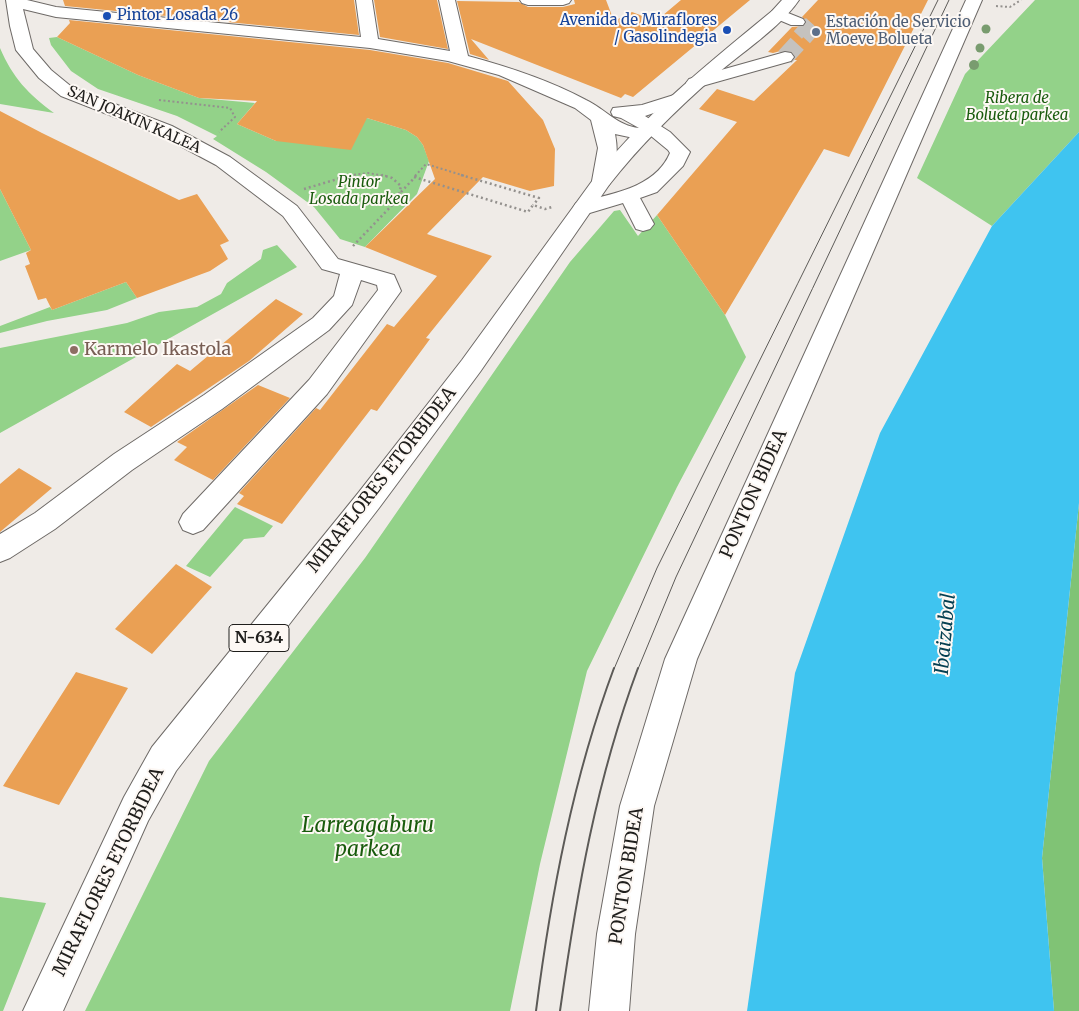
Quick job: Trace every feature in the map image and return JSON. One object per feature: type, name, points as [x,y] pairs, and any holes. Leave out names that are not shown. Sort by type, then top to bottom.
[{"type":"street","points":[[364,0],[370,43]]},
{"type":"street","points":[[447,0],[460,59]]},
{"type":"street","points":[[528,0],[563,0]]},
{"type":"street","name":"MIRAFLORES ETORBIDEA","points":[[43,1011],[132,817],[164,759],[369,500],[523,294],[602,181],[677,98],[778,14],[791,0]]},
{"type":"street","name":"PONTON BIDEA","points":[[609,1011],[616,934],[637,806],[681,659],[974,0]]},
{"type":"street","points":[[13,2],[56,12],[408,48],[505,71],[581,104],[619,129],[632,133],[647,130]]},
{"type":"street","name":"SAN JOAKIN KALEA","points":[[13,2],[25,50],[45,74],[67,92],[166,130],[238,170],[290,211],[330,264],[351,259],[386,280],[390,291],[318,387],[194,522]]},
{"type":"street","points":[[778,14],[797,22]]},
{"type":"street","points":[[695,83],[785,57]]},
{"type":"street","points":[[581,104],[619,112],[634,113],[647,111],[677,98]]},
{"type":"street","points":[[583,208],[650,188],[676,162],[680,152],[619,112]]},
{"type":"street","points":[[599,115],[607,136],[608,145],[602,181]]},
{"type":"street","points":[[629,195],[643,224]]},
{"type":"street","points":[[0,549],[45,521],[123,462],[214,402],[321,324],[344,299],[351,259]]},
{"type":"street","points":[[0,566],[45,521]]},
{"type":"path","points":[[1001,7],[1010,7],[1021,0]]},
{"type":"path","points":[[151,100],[230,108],[235,117],[230,124],[199,147]]},
{"type":"path","points":[[400,193],[414,177],[426,164],[539,198],[528,212],[414,177]]},
{"type":"path","points":[[298,192],[321,182],[361,173],[397,180],[401,186],[398,199],[351,259]]},
{"type":"path","points":[[533,205],[545,208],[560,206]]},
{"type":"green space","name":"Ribera de Bolueta parkea","points":[[1035,0],[1079,0],[1079,132],[992,226],[917,178],[965,74]]},
{"type":"green space","name":"Pintor Losada parkea","points":[[57,37],[138,75],[199,98],[255,103],[237,124],[276,141],[367,118],[406,130],[417,137],[423,145],[429,161],[417,194],[365,247],[340,239],[314,207],[266,172],[213,139],[217,136],[177,116],[98,89],[71,71],[51,45],[49,38]]},
{"type":"green space","points":[[0,48],[10,68],[22,85],[54,113],[0,104]]},
{"type":"green space","points":[[0,189],[31,250],[0,261]]},
{"type":"green space","name":"Larreagaburu parkea","points":[[620,210],[638,236],[657,215],[725,315],[746,357],[677,487],[587,671],[540,864],[510,1011],[85,1011],[209,761],[365,558],[570,262],[614,211]]},
{"type":"green space","points":[[277,245],[297,267],[0,433],[0,348],[127,323],[159,312],[197,307],[221,294],[227,283],[261,259],[263,250]]},
{"type":"green space","points":[[126,282],[137,298],[107,310],[47,321],[0,333],[0,326],[50,307],[52,310]]},
{"type":"green space","points":[[1079,503],[1079,1011],[1054,1011],[1042,858]]},
{"type":"green space","points":[[235,507],[273,526],[264,537],[244,539],[210,577],[186,566]]},
{"type":"green space","points":[[0,897],[46,903],[3,1011],[0,1011]]},
{"type":"water","name":"Ibaizabal","points":[[1079,132],[1079,503],[1042,858],[1054,1011],[747,1011],[795,673],[880,433],[992,226]]},
{"type":"building","points":[[63,0],[354,0],[359,35],[65,6]]},
{"type":"building","points":[[374,0],[437,0],[448,49],[380,37]]},
{"type":"building","points":[[574,0],[606,0],[614,21],[632,12],[656,21],[681,0],[750,0],[633,97],[625,94],[621,98],[471,39],[489,60],[470,54],[457,1],[519,2],[528,7],[563,7],[575,4]]},
{"type":"building","points":[[818,0],[928,0],[849,157],[824,149],[725,315],[657,215],[737,122],[699,109],[717,89],[754,101],[797,60],[794,60],[796,56],[791,51],[768,52],[792,27],[805,26],[807,21],[802,17]]},
{"type":"building","points":[[69,20],[370,50],[448,63],[508,81],[543,120],[555,149],[554,186],[530,191],[483,177],[427,234],[492,256],[426,338],[430,339],[377,411],[371,409],[282,524],[237,504],[244,496],[239,493],[316,408],[320,410],[387,324],[394,327],[437,276],[365,247],[435,179],[423,145],[417,137],[406,130],[367,118],[351,150],[276,141],[237,124],[257,101],[199,98],[138,75],[57,37],[70,23]]},
{"type":"building","points":[[0,111],[179,200],[197,194],[229,241],[220,245],[228,259],[210,271],[137,298],[126,282],[52,310],[46,298],[38,300],[25,266],[30,264],[26,253],[31,250],[0,189]]},
{"type":"building","points":[[276,299],[303,314],[249,361],[151,427],[124,412],[177,364],[190,371]]},
{"type":"building","points":[[258,385],[290,398],[213,480],[174,460],[187,447],[177,442]]},
{"type":"building","points":[[19,468],[52,488],[0,532],[0,484]]},
{"type":"building","points":[[176,564],[212,587],[152,654],[115,629]]},
{"type":"building","points":[[76,672],[128,688],[59,805],[3,786]]},
{"type":"tunnel","points":[[785,57],[808,32],[797,22]]},
{"type":"tram line","points":[[614,669],[657,568],[938,0]]},
{"type":"tram line","points":[[638,669],[676,577],[949,0]]},
{"type":"tram line","points":[[536,1011],[556,880],[565,837],[599,710],[614,668]]},
{"type":"tram line","points":[[560,1011],[573,923],[599,795],[610,752],[638,668]]},
{"type":"place","name":"Pintor Losada 26","points":[[107,16]]},
{"type":"place","name":"Avenida de Miraflores / Gasolindegia","points":[[727,30]]},
{"type":"place","name":"Estación de Servicio Moeve Bolueta","points":[[816,32]]},
{"type":"place","name":"Karmelo Ikastola","points":[[74,350]]}]
